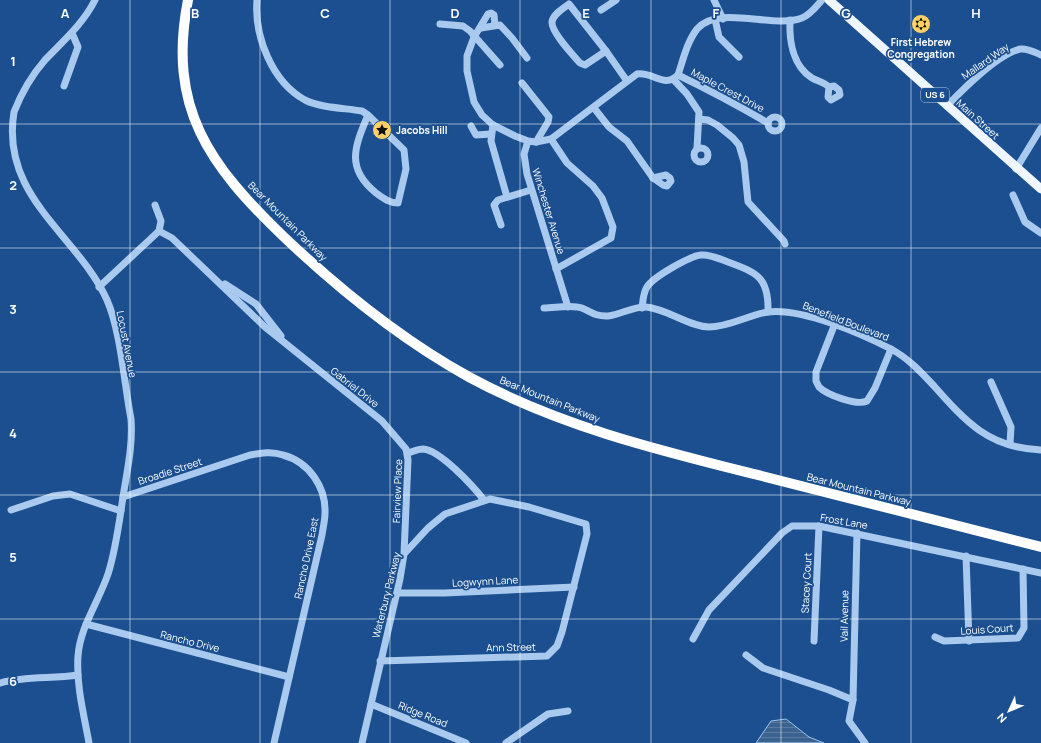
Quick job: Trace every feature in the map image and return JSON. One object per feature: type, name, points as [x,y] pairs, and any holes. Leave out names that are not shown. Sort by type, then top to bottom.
[{"type":"highway","name":"Bear Mountain Parkway","points":[[188,0],[182,50],[185,91],[198,130],[219,165],[260,212],[322,272],[380,318],[445,363],[492,388],[540,410],[640,444],[1041,547]]},
{"type":"highway","name":"Bear Mountain Parkway","points":[[194,0],[188,49],[191,84],[200,118],[221,157],[267,211],[319,260],[373,305],[431,346],[472,371],[507,389],[556,410],[611,430],[722,461],[1041,542]]},
{"type":"main road","name":"Main Street","points":[[829,0],[1016,169],[1041,189]]},
{"type":"street","name":"Locust Avenue","points":[[89,743],[78,675],[78,656],[86,624],[108,574],[130,457],[132,433],[131,419],[114,322],[106,299],[100,287],[70,249],[24,196],[14,177],[9,154],[10,129],[20,99],[45,61],[86,16],[95,0]]},
{"type":"street","points":[[257,0],[256,12],[258,28],[279,78],[292,91],[306,100],[318,104],[362,111],[368,115],[404,150],[406,169],[398,203],[389,202],[364,182],[356,168],[355,155],[361,132],[368,115]]},
{"type":"street","points":[[601,10],[616,0]]},
{"type":"street","points":[[714,0],[719,19],[719,37],[739,57]]},
{"type":"street","points":[[675,77],[692,35],[704,23],[719,19],[790,20],[805,17],[822,0]]},
{"type":"street","points":[[606,51],[585,65],[580,63],[554,31],[552,22],[554,17],[569,4],[606,51],[627,81]]},
{"type":"street","points":[[495,25],[495,17],[491,13],[482,22],[481,28],[474,37],[467,56],[467,71],[471,94],[477,109],[493,125],[532,142],[551,139],[638,74],[643,73],[661,81],[675,77]]},
{"type":"street","points":[[790,20],[792,46],[798,65],[812,78],[829,86]]},
{"type":"street","points":[[440,24],[463,26],[470,31],[500,65]]},
{"type":"street","points":[[481,28],[500,25],[527,58]]},
{"type":"street","points":[[64,86],[78,47],[72,33]]},
{"type":"street","name":"Mallard Way","points":[[947,106],[968,84],[1013,52],[1028,49],[1041,55]]},
{"type":"street","points":[[675,77],[699,112],[697,148]]},
{"type":"street","name":"Maple Crest Drive","points":[[675,77],[730,100],[768,123]]},
{"type":"street","name":"Winchester Avenue","points":[[522,83],[549,117],[548,122],[532,142],[525,147],[524,162],[531,190],[556,269],[611,238],[613,227],[602,198],[592,186],[567,163],[551,139]]},
{"type":"street","points":[[594,108],[609,127],[626,141],[653,178]]},
{"type":"street","points":[[699,119],[708,120],[717,125],[739,145],[744,162],[748,202],[784,240],[785,244]]},
{"type":"street","points":[[493,125],[491,141],[507,197]]},
{"type":"street","points":[[471,126],[476,135],[491,134]]},
{"type":"street","points":[[1016,169],[1041,128]]},
{"type":"street","points":[[501,225],[494,205],[498,200],[531,190]]},
{"type":"street","points":[[1013,195],[1025,222],[1041,233]]},
{"type":"street","points":[[100,287],[159,231],[161,221],[155,204]]},
{"type":"street","name":"Gabriel Drive","points":[[159,231],[172,238],[196,263],[214,278],[255,318],[284,341],[305,361],[382,421],[396,435],[408,453]]},
{"type":"street","points":[[642,308],[645,291],[653,280],[694,257],[706,255],[740,267],[760,278],[766,287],[768,312]]},
{"type":"street","points":[[556,269],[568,307]]},
{"type":"street","name":"Gabriel Drive","points":[[214,278],[256,304],[284,341]]},
{"type":"street","name":"Benefield Boulevard","points":[[544,308],[577,306],[595,315],[607,316],[642,308],[664,312],[701,326],[709,327],[721,326],[768,312],[794,312],[891,349],[916,367],[970,424],[992,440],[1025,449],[1041,450]]},
{"type":"street","points":[[834,326],[815,375],[819,387],[831,394],[854,403],[867,401],[875,388],[891,349]]},
{"type":"street","points":[[991,382],[1011,427],[1010,444]]},
{"type":"street","name":"Fairview Place","points":[[404,554],[408,453],[421,448],[434,453],[470,483],[484,500]]},
{"type":"street","name":"Rancho Drive East","points":[[223,464],[256,454],[264,453],[284,455],[308,468],[318,481],[322,491],[325,513],[322,535],[274,743]]},
{"type":"street","name":"Broadie Street","points":[[123,497],[223,464]]},
{"type":"street","points":[[11,510],[53,496],[70,494],[121,511]]},
{"type":"street","name":"Waterbury Parkway","points":[[362,743],[397,593],[404,554],[440,517],[490,499],[529,507],[583,523]]},
{"type":"street","name":"Ann Street","points":[[380,661],[547,656],[557,646],[574,587],[587,534],[587,528],[583,523]]},
{"type":"street","name":"Frost Lane","points":[[693,639],[709,610],[782,533],[792,526],[819,526],[857,533],[1041,573]]},
{"type":"street","name":"Stacey Court","points":[[814,641],[819,526]]},
{"type":"street","name":"Vail Avenue","points":[[857,533],[853,700],[849,721],[865,743]]},
{"type":"street","points":[[966,556],[969,641]]},
{"type":"street","name":"Louis Court","points":[[935,637],[944,641],[969,641],[1013,639],[1022,634],[1024,628],[1023,569]]},
{"type":"street","name":"Logwynn Lane","points":[[397,593],[445,593],[574,587]]},
{"type":"street","name":"Rancho Drive","points":[[86,624],[288,677]]},
{"type":"street","points":[[746,655],[763,668],[829,690],[853,700]]},
{"type":"street","points":[[0,683],[23,678],[61,678],[78,675]]},
{"type":"street","name":"Ridge Road","points":[[371,704],[466,743]]},
{"type":"street","points":[[506,743],[548,714],[568,711]]},
{"type":"water","points":[[786,719],[809,737],[824,743],[756,743],[771,721]]},
{"type":"place","name":"First Hebrew Congregation","points":[[921,24]]},
{"type":"place","name":"Jacobs Hill","points":[[382,130]]}]
